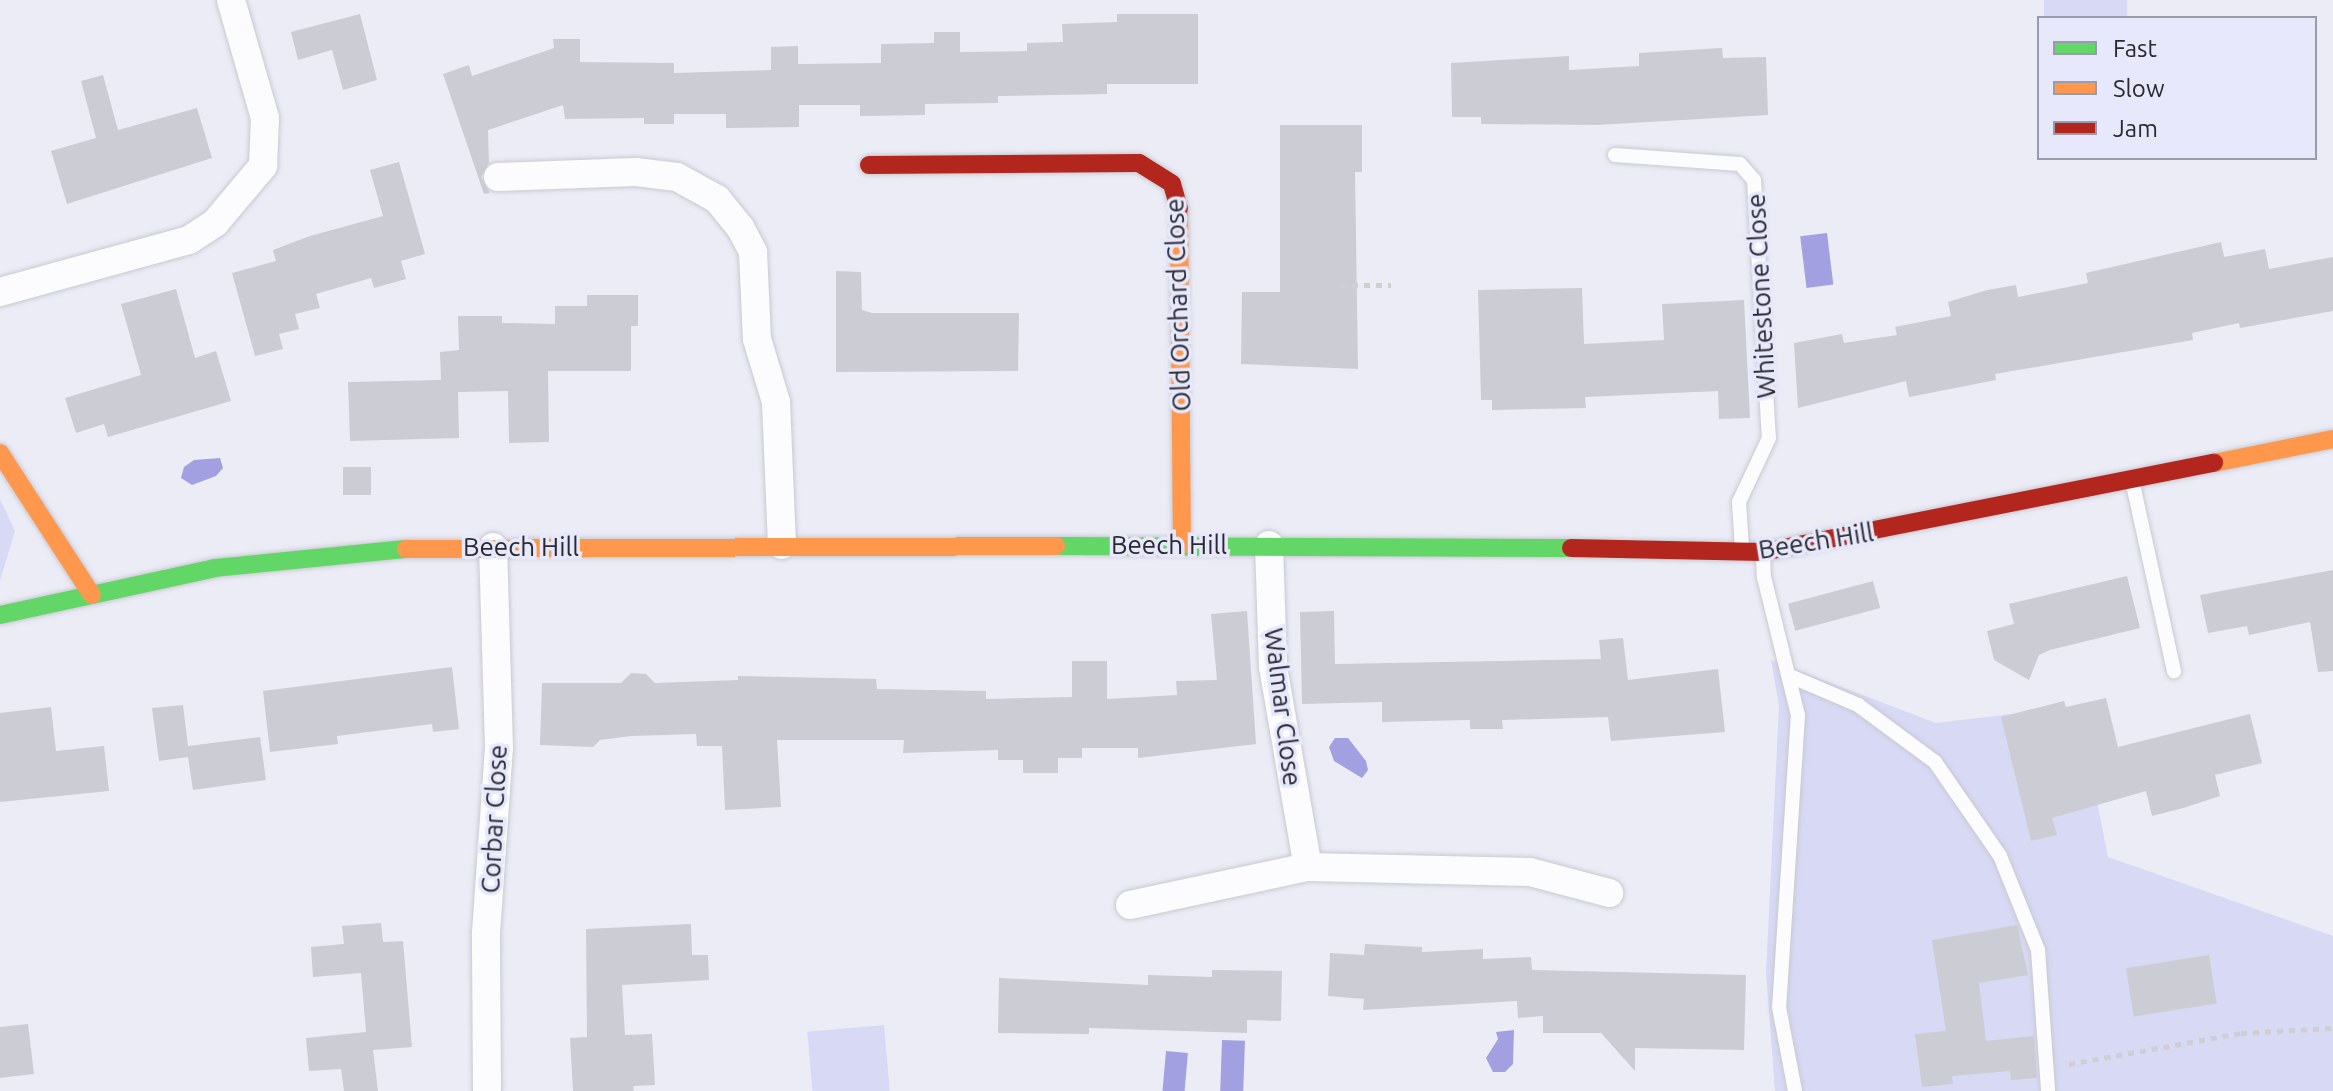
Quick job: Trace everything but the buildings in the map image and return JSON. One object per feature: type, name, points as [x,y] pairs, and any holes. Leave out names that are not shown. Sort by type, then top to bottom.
[{"type":"street","points":[[0,292],[189,240],[215,223],[263,166],[265,118],[231,0]]},
{"type":"street","name":"Old Orchard Close","points":[[869,165],[1139,163],[1172,184],[1179,201],[1182,545]]},
{"type":"street","points":[[498,177],[636,172],[677,177],[717,199],[741,229],[753,252],[757,339],[776,402],[782,545]]},
{"type":"street","name":"Beech Hill","points":[[0,615],[215,568],[318,553],[493,547],[782,545],[1269,545],[1763,552],[2333,439]]},
{"type":"street","points":[[0,453],[92,595]]},
{"type":"street","name":"Walmar Close","points":[[1269,545],[1273,667],[1308,867]]},
{"type":"street","name":"Corbar Close","points":[[487,1091],[486,933],[499,748],[493,547]]},
{"type":"street","points":[[1130,905],[1308,867],[1530,872],[1609,893]]},
{"type":"lane","name":"Whitestone Close","points":[[1615,155],[1740,164],[1754,180],[1769,438],[1739,502],[1742,553]]},
{"type":"lane","points":[[2132,480],[2174,671]]},
{"type":"lane","points":[[1763,552],[1764,577],[1798,715],[1779,1007],[1795,1091]]},
{"type":"lane","points":[[1790,676],[1858,705],[1935,762],[2000,856],[2038,950],[2048,1091]]},
{"type":"path","points":[[1340,285],[1391,285]]},
{"type":"path","points":[[2064,1065],[2241,1033],[2333,1028]]},
{"type":"shaded area","points":[[2044,0],[2127,0],[2127,16],[2044,16]]},
{"type":"shaded area","points":[[0,499],[15,531],[0,581]]},
{"type":"shaded area","points":[[1771,660],[1936,723],[2078,706],[2108,857],[2333,936],[2333,1091],[1775,1091],[1766,973],[1779,706]]},
{"type":"shaded area","points":[[884,1025],[890,1091],[812,1091],[807,1032]]},
{"type":"water","points":[[1827,233],[1833,285],[1807,288],[1800,236]]},
{"type":"water","points":[[220,458],[223,468],[216,476],[192,485],[181,478],[184,467],[194,460]]},
{"type":"water","points":[[1335,738],[1348,738],[1366,761],[1368,770],[1362,778],[1334,761],[1329,747]]},
{"type":"water","points":[[1514,1030],[1513,1064],[1505,1072],[1493,1072],[1486,1058],[1498,1039],[1496,1032]]},
{"type":"water","points":[[1222,1040],[1245,1041],[1243,1091],[1220,1091]]},
{"type":"water","points":[[1166,1051],[1188,1053],[1185,1091],[1163,1091]]},
{"type":"traffic: fast","points":[[1056,546],[1571,548]]},
{"type":"traffic: fast","points":[[0,615],[215,568],[406,549]]},
{"type":"traffic: slow","points":[[1179,208],[1182,545]]},
{"type":"traffic: slow","points":[[2214,463],[2333,439]]},
{"type":"traffic: slow","points":[[0,453],[92,595]]},
{"type":"traffic: slow","points":[[406,549],[1056,546]]},
{"type":"traffic: jam","points":[[869,165],[1139,163],[1172,184],[1179,208]]},
{"type":"traffic: jam","points":[[1571,548],[1763,552],[2214,463]]}]
